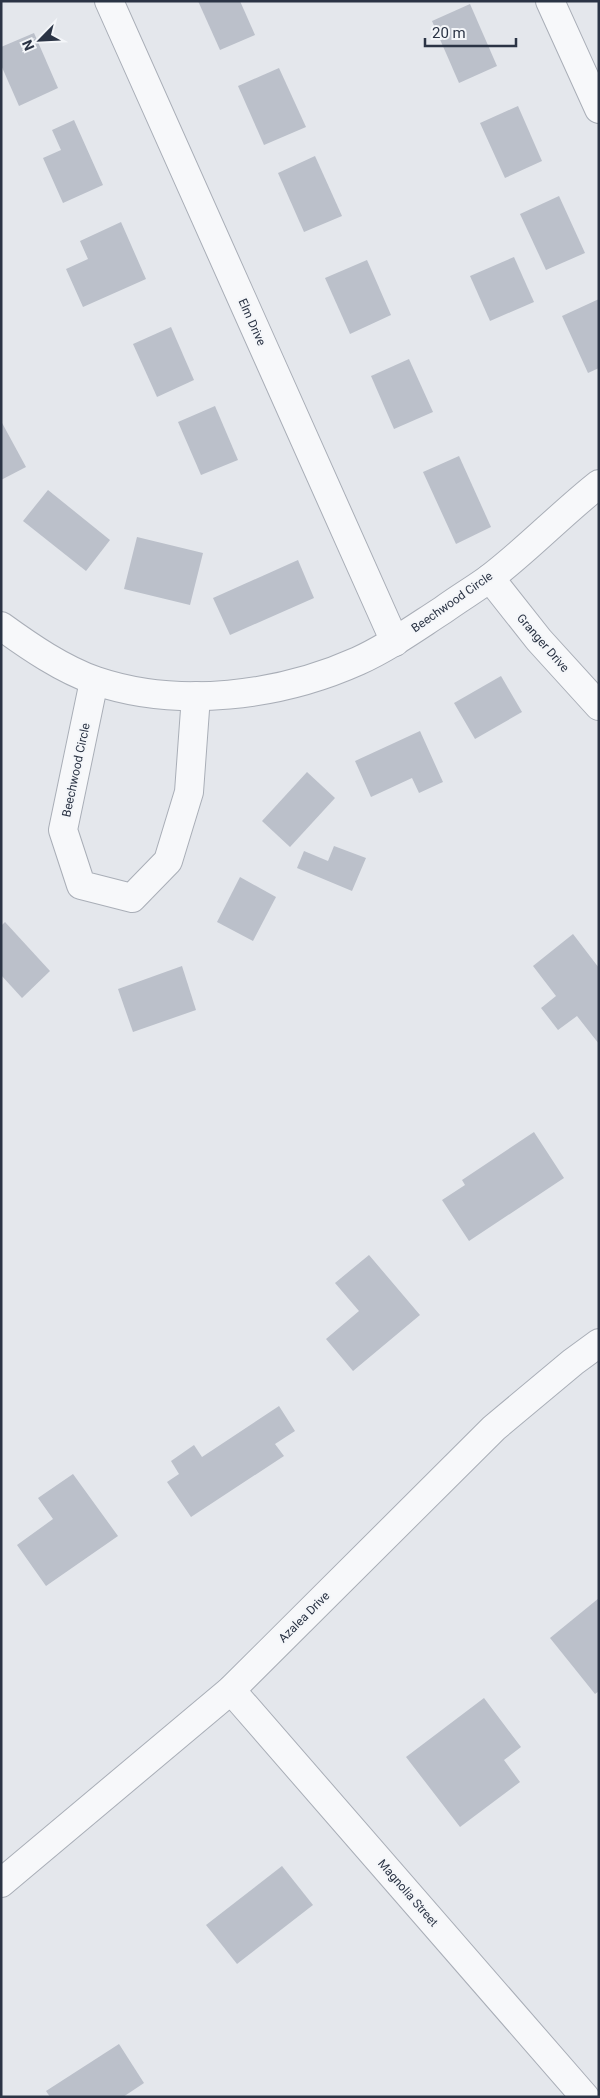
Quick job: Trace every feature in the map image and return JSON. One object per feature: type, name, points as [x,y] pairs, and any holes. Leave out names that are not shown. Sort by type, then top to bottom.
[{"type":"street","name":"Elm Drive","points":[[109,1],[395,642]]},
{"type":"street","points":[[550,1],[599,109]]},
{"type":"street","name":"Beechwood Circle","points":[[1,626],[31,647],[62,665],[94,681],[127,690],[162,695],[196,696],[238,693],[287,684],[319,676],[358,661],[395,642],[490,578],[599,484]]},
{"type":"street","name":"Granger Drive","points":[[490,578],[539,640],[599,706]]},
{"type":"street","name":"Beechwood Circle","points":[[94,681],[63,830],[81,885],[132,898],[168,861],[189,792],[196,696]]},
{"type":"street","name":"Azalea Drive","points":[[1,1883],[230,1690],[494,1428],[573,1362],[599,1343]]},
{"type":"street","name":"Magnolia Street","points":[[230,1690],[584,2097]]},
{"type":"building","points":[[198,1],[240,1],[255,35],[220,50]]},
{"type":"building","points":[[470,4],[497,66],[459,83],[432,21]]},
{"type":"building","points":[[34,33],[58,88],[19,106],[1,65],[1,47]]},
{"type":"building","points":[[279,68],[306,127],[264,145],[238,86]]},
{"type":"building","points":[[518,106],[542,161],[505,178],[480,123]]},
{"type":"building","points":[[74,120],[103,185],[63,203],[43,158],[61,150],[52,130]]},
{"type":"building","points":[[315,156],[342,216],[304,232],[278,173]]},
{"type":"building","points":[[559,196],[585,253],[546,270],[520,214]]},
{"type":"building","points":[[121,222],[146,279],[83,307],[66,269],[88,259],[80,241]]},
{"type":"building","points":[[514,257],[534,302],[490,321],[470,276]]},
{"type":"building","points":[[367,260],[391,315],[350,334],[325,278]]},
{"type":"building","points":[[599,299],[599,368],[588,373],[562,316]]},
{"type":"building","points":[[171,327],[194,380],[157,397],[133,344]]},
{"type":"building","points":[[409,359],[433,412],[394,429],[371,376]]},
{"type":"building","points":[[215,406],[238,460],[201,475],[178,422]]},
{"type":"building","points":[[1,421],[26,467],[1,480]]},
{"type":"building","points":[[459,456],[491,527],[456,544],[423,472]]},
{"type":"building","points":[[48,490],[110,540],[86,571],[23,521]]},
{"type":"building","points":[[137,537],[203,553],[190,605],[124,589]]},
{"type":"building","points":[[298,560],[314,598],[230,635],[213,598]]},
{"type":"building","points":[[501,676],[522,712],[475,739],[454,703]]},
{"type":"building","points":[[420,731],[443,782],[419,793],[412,778],[371,797],[355,761]]},
{"type":"building","points":[[307,772],[335,798],[290,847],[262,821]]},
{"type":"building","points":[[334,846],[366,858],[352,891],[297,868],[304,851],[328,861]]},
{"type":"building","points":[[240,877],[276,897],[253,941],[217,922]]},
{"type":"building","points":[[5,922],[50,971],[22,998],[1,975],[1,926]]},
{"type":"building","points":[[573,934],[599,968],[599,1044],[577,1016],[558,1030],[541,1008],[556,996],[533,966]]},
{"type":"building","points":[[182,966],[196,1010],[133,1032],[118,989]]},
{"type":"building","points":[[534,1132],[564,1178],[469,1241],[442,1200],[465,1185],[462,1180]]},
{"type":"building","points":[[369,1255],[420,1315],[353,1371],[326,1339],[359,1311],[335,1283]]},
{"type":"building","points":[[279,1406],[295,1431],[275,1444],[284,1456],[191,1517],[167,1482],[179,1474],[171,1461],[194,1445],[202,1457]]},
{"type":"building","points":[[73,1474],[118,1536],[46,1586],[17,1545],[53,1519],[38,1498]]},
{"type":"building","points":[[599,1598],[599,1691],[595,1694],[550,1638]]},
{"type":"building","points":[[484,1698],[521,1747],[504,1760],[520,1782],[460,1827],[406,1757]]},
{"type":"building","points":[[282,1866],[313,1905],[237,1964],[206,1925]]},
{"type":"building","points":[[119,2044],[144,2083],[123,2097],[50,2097],[46,2091]]}]
